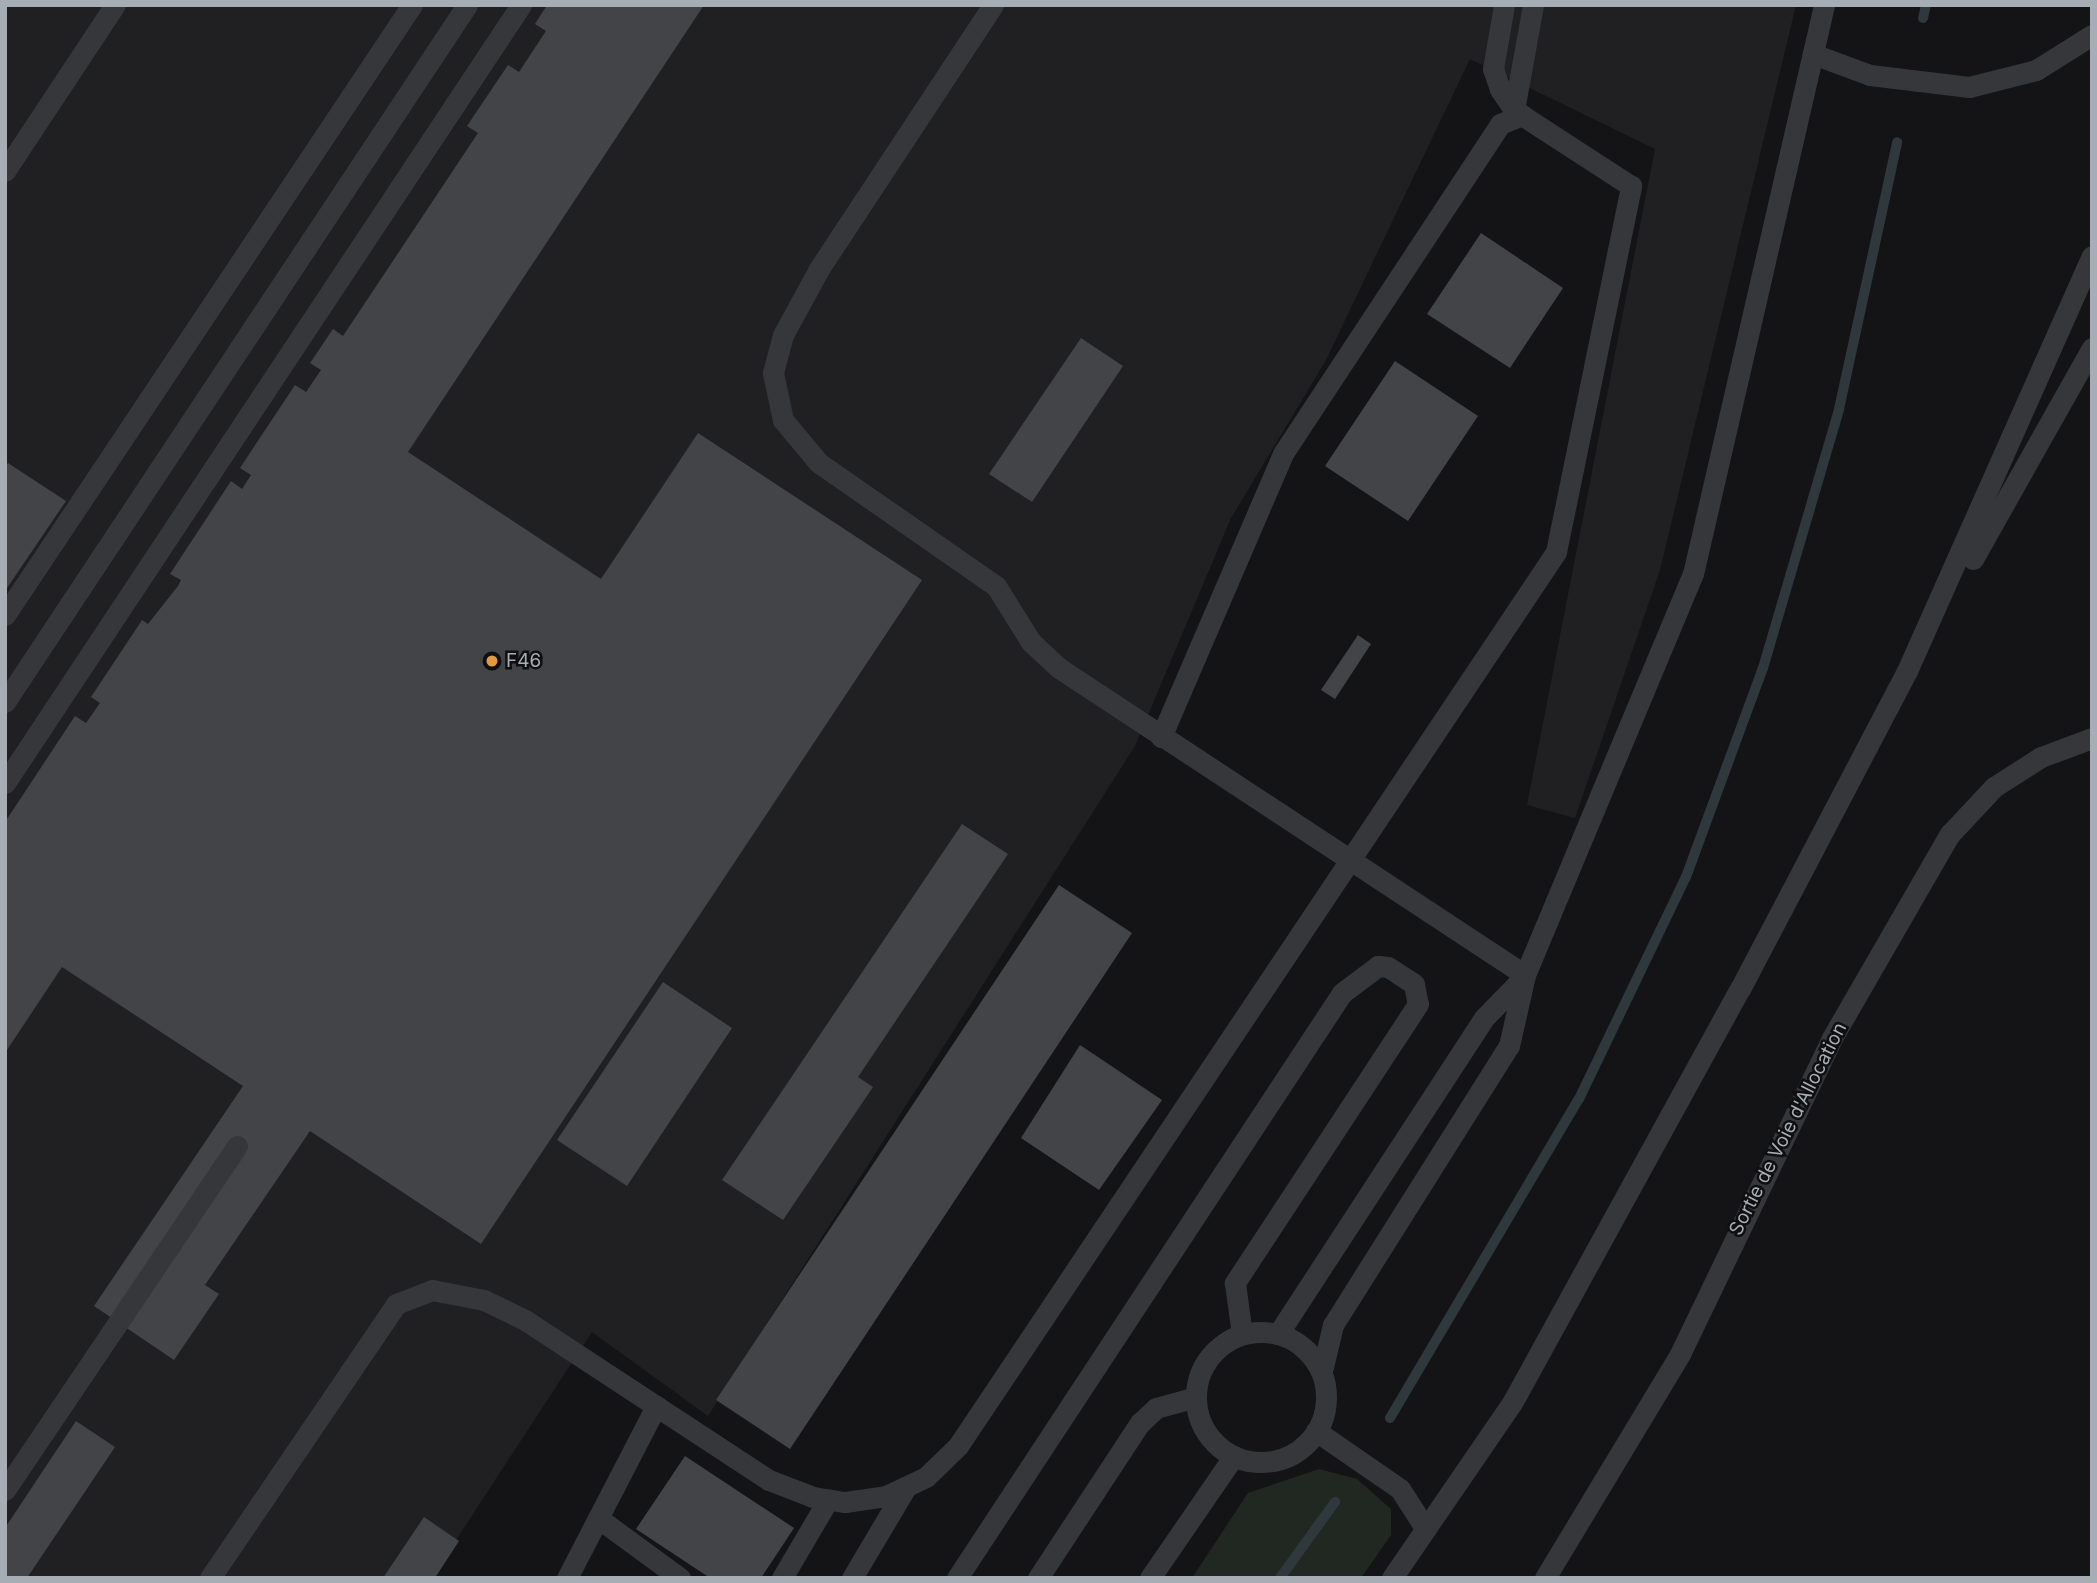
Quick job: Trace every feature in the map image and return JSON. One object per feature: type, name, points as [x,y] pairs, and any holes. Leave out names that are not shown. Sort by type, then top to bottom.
[{"type":"lane","points":[[5,171],[116,5]]},
{"type":"lane","points":[[5,615],[412,5]]},
{"type":"lane","points":[[5,702],[467,5]]},
{"type":"lane","points":[[5,783],[521,5]]},
{"type":"lane","points":[[993,5],[801,300],[777,353],[776,400],[793,435],[819,463],[981,573],[1045,656],[1161,737],[1525,975]]},
{"type":"lane","points":[[210,1578],[361,1351],[408,1297],[446,1290],[503,1308],[769,1480],[828,1500],[863,1501],[906,1487],[945,1461],[969,1432],[1349,860],[1539,582],[1567,515],[1631,186],[1518,112],[1493,69],[1504,5]]},
{"type":"lane","points":[[1161,737],[1284,452],[1500,124],[1518,112],[1534,5]]},
{"type":"lane","points":[[1322,1371],[1311,1353],[1278,1334],[1242,1335],[1204,1365],[1196,1397],[1206,1432],[1234,1456],[1251,1461],[1288,1456],[1316,1432],[1325,1413],[1322,1371],[1333,1325],[1509,1046],[1525,975],[1693,574],[1824,5]]},
{"type":"lane","points":[[1813,54],[1870,75],[1937,85],[2001,84],[2063,57],[2092,35]]},
{"type":"lane","points":[[1908,671],[2092,256]]},
{"type":"lane","points":[[1392,1578],[1513,1403],[1908,671],[2092,348]]},
{"type":"lane","name":"Sortie de Voie d'Allocation","points":[[1545,1578],[1680,1354],[1832,1038],[1950,834],[1994,787],[2040,757],[2092,738]]},
{"type":"lane","points":[[957,1578],[1342,993],[1378,966],[1388,967],[1414,984],[1418,1004],[1235,1283],[1242,1335]]},
{"type":"lane","points":[[1278,1334],[1483,1018],[1525,975]]},
{"type":"lane","points":[[5,1490],[237,1146]]},
{"type":"lane","points":[[1038,1578],[1140,1423],[1156,1408],[1196,1397]]},
{"type":"lane","points":[[567,1578],[656,1406]]},
{"type":"lane","points":[[1316,1432],[1400,1489],[1425,1528]]},
{"type":"lane","points":[[1150,1578],[1234,1456]]},
{"type":"lane","points":[[852,1578],[906,1487]]},
{"type":"lane","points":[[782,1578],[828,1500]]},
{"type":"lane","points":[[598,1518],[680,1578]]},
{"type":"shaded area","points":[[5,5],[1796,5],[1660,570],[1575,818],[1527,805],[1655,149],[1470,59],[1325,362],[1231,518],[1135,746],[708,1416],[592,1332],[431,1578],[5,1578]]},
{"type":"shaded area","points":[[1319,1469],[1357,1479],[1391,1509],[1391,1535],[1361,1578],[1192,1578],[1248,1493]]},
{"type":"building","name":"F46","points":[[547,5],[704,5],[408,452],[601,579],[698,433],[922,580],[481,1244],[310,1131],[205,1285],[219,1294],[174,1360],[94,1306],[243,1086],[62,967],[5,1053],[5,822],[75,716],[86,723],[100,703],[91,697],[142,620],[148,624],[178,586],[181,580],[170,574],[231,481],[242,489],[251,475],[240,468],[295,385],[306,392],[321,370],[310,363],[333,329],[343,336],[478,133],[467,126],[508,65],[519,72],[546,31],[535,24]]},
{"type":"building","points":[[1481,233],[1563,288],[1510,368],[1427,314]]},
{"type":"building","points":[[1081,338],[1123,366],[1032,502],[989,474]]},
{"type":"building","points":[[1395,361],[1478,416],[1408,521],[1325,466]]},
{"type":"building","points":[[8,463],[66,501],[5,591],[5,468]]},
{"type":"building","points":[[1358,635],[1371,644],[1335,699],[1321,690]]},
{"type":"building","points":[[962,824],[1008,854],[858,1077],[873,1087],[783,1220],[722,1180]]},
{"type":"building","points":[[1059,885],[1132,933],[790,1449],[716,1400]]},
{"type":"building","points":[[663,982],[732,1028],[627,1186],[557,1140]]},
{"type":"building","points":[[1080,1045],[1162,1100],[1099,1190],[1021,1138]]},
{"type":"building","points":[[76,1421],[115,1447],[27,1578],[5,1578],[5,1528]]},
{"type":"building","points":[[685,1456],[794,1528],[761,1578],[710,1578],[636,1529]]},
{"type":"building","points":[[424,1517],[459,1541],[435,1578],[383,1578]]},
{"type":"waterway","points":[[1923,18],[1926,5]]},
{"type":"waterway","points":[[1390,1418],[1579,1099],[1686,877],[1763,668],[1839,409],[1897,142]]},
{"type":"waterway","points":[[1280,1578],[1335,1502]]},
{"type":"place","name":"F46","points":[[492,661]]}]
